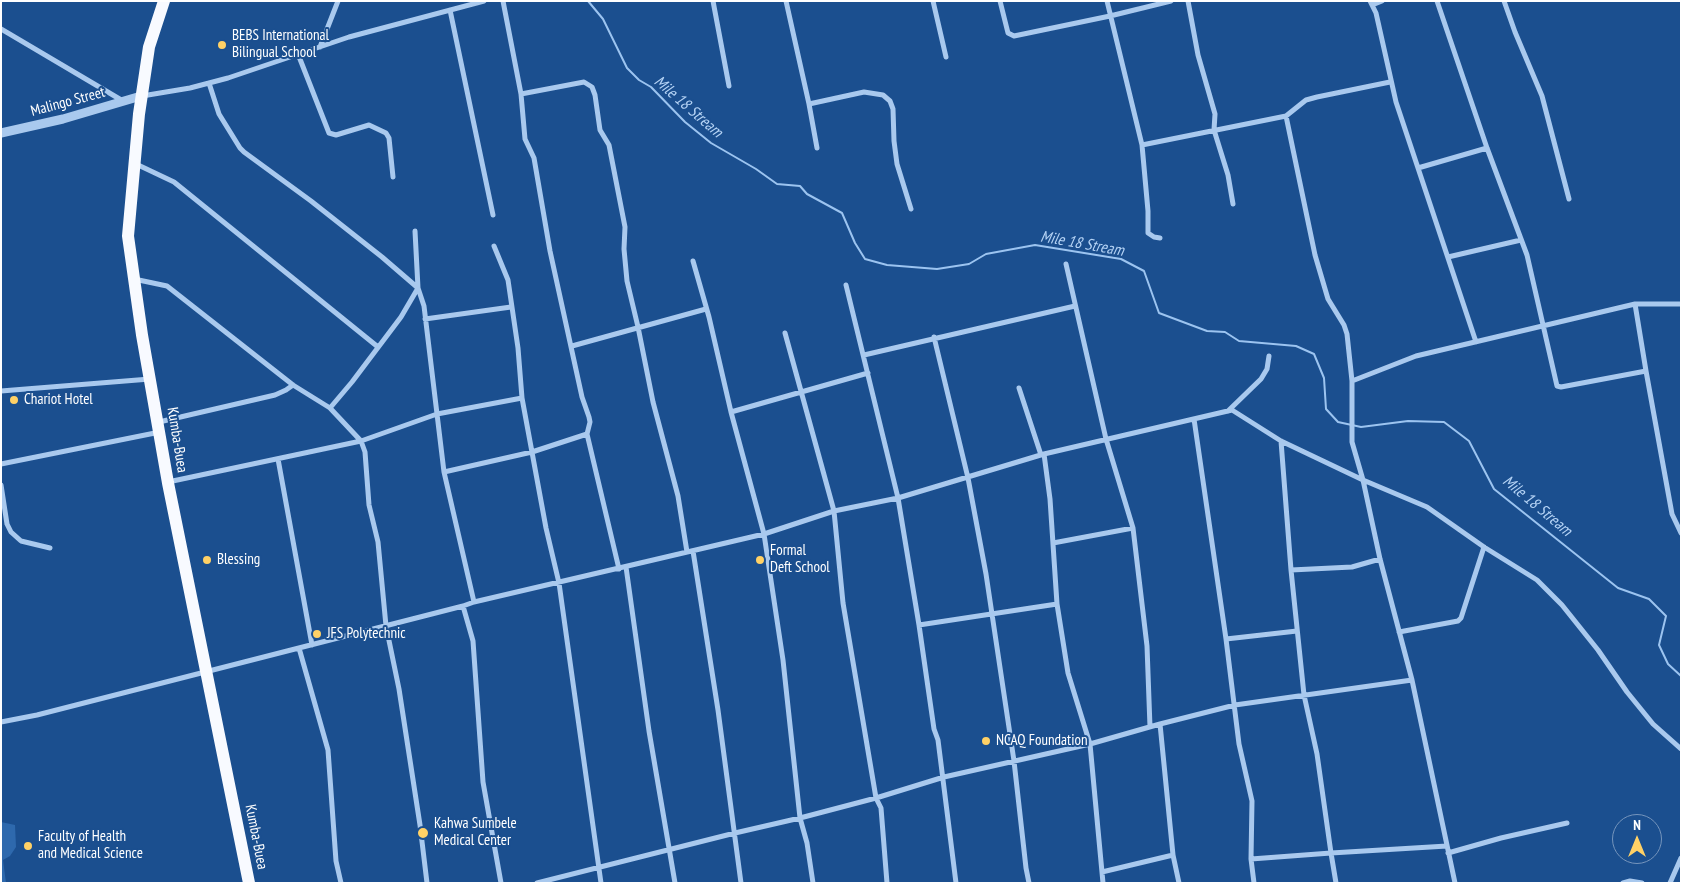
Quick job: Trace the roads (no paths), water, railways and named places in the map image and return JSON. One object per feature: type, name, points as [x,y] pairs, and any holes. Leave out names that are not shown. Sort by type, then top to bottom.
[{"type":"highway","name":"Kumba-Buea","points":[[164,1],[150,40],[141,96],[127,229],[168,483],[249,883]]},
{"type":"street","points":[[320,47],[338,1]]},
{"type":"street","points":[[141,96],[209,83],[349,37],[484,1]]},
{"type":"street","points":[[503,1],[521,94],[525,138],[535,162],[550,251],[582,397],[589,417],[590,429],[588,434],[619,569]]},
{"type":"street","points":[[713,1],[728,86]]},
{"type":"street","points":[[786,1],[810,104],[817,148]]},
{"type":"street","points":[[933,1],[946,57]]},
{"type":"street","points":[[1000,1],[1008,34],[1014,36],[1172,1]]},
{"type":"street","points":[[1107,1],[1142,145],[1148,233],[1160,238]]},
{"type":"street","points":[[1188,1],[1198,55],[1215,114],[1214,130],[1228,175],[1234,204]]},
{"type":"street","points":[[1382,1],[1371,3],[1376,13],[1390,82],[1476,342]]},
{"type":"street","points":[[1437,1],[1487,148],[1527,256],[1557,386],[1561,387],[1646,372]]},
{"type":"street","points":[[1504,1],[1542,96],[1569,199]]},
{"type":"street","points":[[450,10],[493,215]]},
{"type":"street","points":[[1,29],[124,102]]},
{"type":"street","points":[[298,54],[329,133],[336,135],[369,125],[382,130],[389,138],[394,176]]},
{"type":"street","points":[[521,94],[584,82],[592,87],[600,130],[609,145],[625,227],[624,249],[627,281],[653,402],[678,496],[690,552],[735,833],[741,883]]},
{"type":"street","points":[[1142,145],[1286,116],[1306,100],[1390,82]]},
{"type":"street","points":[[209,83],[219,114],[244,152],[311,201],[418,288]]},
{"type":"street","points":[[810,104],[864,92],[884,96],[890,101],[893,109],[897,164],[911,209]]},
{"type":"street","name":"Malingo Street","points":[[1,133],[141,96]]},
{"type":"street","points":[[1286,116],[1315,255],[1328,299],[1344,325],[1347,334],[1352,381],[1351,435],[1380,559],[1412,680],[1455,883]]},
{"type":"street","points":[[1418,168],[1487,148]]},
{"type":"street","points":[[134,162],[174,182],[378,347]]},
{"type":"street","points":[[415,231],[418,288],[424,306],[444,472],[474,602]]},
{"type":"street","points":[[1448,257],[1521,240]]},
{"type":"street","points":[[494,246],[508,280],[519,356],[522,398],[546,528],[559,583],[601,883]]},
{"type":"street","points":[[693,261],[764,534],[783,660],[800,818],[807,843],[813,883]]},
{"type":"street","points":[[1066,264],[1106,439],[1133,528],[1147,646],[1150,727]]},
{"type":"street","points":[[134,279],[167,286],[293,385],[330,408],[361,441],[365,452],[369,505],[380,550],[386,626],[410,757],[427,883]]},
{"type":"street","points":[[846,285],[898,498],[934,729],[938,740],[944,777],[956,883]]},
{"type":"street","points":[[330,408],[401,317],[418,288]]},
{"type":"street","points":[[1352,381],[1416,356],[1635,304],[1681,304]]},
{"type":"street","points":[[1635,304],[1672,514],[1681,533]]},
{"type":"street","points":[[864,355],[1075,306]]},
{"type":"street","points":[[425,319],[511,307]]},
{"type":"street","points":[[572,346],[706,309]]},
{"type":"street","points":[[785,333],[834,511],[843,604],[876,798],[881,808],[887,883]]},
{"type":"street","points":[[934,338],[968,478],[993,613],[1029,883]]},
{"type":"street","points":[[1228,411],[1261,379],[1267,369],[1269,356]]},
{"type":"street","points":[[731,412],[868,372]]},
{"type":"street","points":[[1,391],[150,378]]},
{"type":"street","points":[[1,464],[159,427],[275,395],[293,385]]},
{"type":"street","points":[[1019,388],[1043,455],[1053,543],[1057,604],[1068,673],[1090,744],[1104,883]]},
{"type":"street","points":[[168,483],[361,441],[437,414],[522,398]]},
{"type":"street","points":[[1,722],[37,715],[474,602],[764,534],[834,511],[898,498],[1043,455],[1106,439],[1228,411],[1236,411],[1281,441],[1363,480],[1427,507],[1484,547],[1533,577],[1548,589],[1598,650],[1627,692],[1653,724],[1681,749]]},
{"type":"street","points":[[1194,419],[1226,639],[1239,744],[1252,801],[1251,858],[1254,883]]},
{"type":"street","points":[[444,472],[532,452],[588,434]]},
{"type":"street","points":[[1281,441],[1291,570],[1304,695],[1317,754],[1336,883]]},
{"type":"street","points":[[278,459],[312,645]]},
{"type":"street","points":[[1,485],[7,524],[11,532],[21,541],[50,548]]},
{"type":"street","points":[[1053,543],[1133,528]]},
{"type":"street","points":[[1399,632],[1458,621],[1461,618],[1484,547]]},
{"type":"street","points":[[1291,570],[1352,568],[1380,559]]},
{"type":"street","points":[[626,567],[649,731],[675,883]]},
{"type":"street","points":[[919,625],[1057,604]]},
{"type":"street","points":[[463,606],[473,641],[484,796],[501,883]]},
{"type":"street","points":[[1226,639],[1298,631]]},
{"type":"street","points":[[298,648],[328,750],[337,870],[341,883]]},
{"type":"street","points":[[536,883],[800,818],[876,798],[944,777],[1090,744],[1235,705],[1412,680]]},
{"type":"street","points":[[1160,724],[1173,855],[1179,883]]},
{"type":"street","points":[[1448,853],[1501,838],[1567,823]]},
{"type":"street","points":[[1251,858],[1447,846]]},
{"type":"street","points":[[1102,872],[1173,855]]},
{"type":"street","points":[[1670,883],[1681,858]]},
{"type":"street","points":[[1623,883],[1630,881],[1642,883]]},
{"type":"waterway","name":"Mile 18 Stream","points":[[588,1],[603,19],[627,68],[639,80],[651,87],[685,122],[711,143],[756,169],[777,184],[800,186],[807,194],[842,213],[855,243],[865,259],[887,265],[937,269],[969,264],[986,254],[1035,245],[1121,259],[1144,271],[1159,313],[1207,331],[1225,332],[1239,341],[1296,346],[1314,354],[1324,378],[1326,409],[1338,422],[1361,427],[1408,421],[1444,422],[1469,441],[1494,489],[1618,588],[1649,599],[1666,616],[1659,645],[1668,664],[1681,676]]},
{"type":"place","name":"BEBS International Bilingual School","points":[[222,45]]},
{"type":"place","name":"Chariot Hotel","points":[[14,400]]},
{"type":"place","name":"Blessing","points":[[207,560]]},
{"type":"place","name":"Formal Deft School","points":[[760,560]]},
{"type":"place","name":"JFS Polytechnic","points":[[317,634]]},
{"type":"place","name":"NCAQ Foundation","points":[[986,741]]},
{"type":"place","name":"Kahwa Sumbele Medical Center","points":[[423,833]]},
{"type":"place","name":"Faculty of Health and Medical Science","points":[[28,846]]}]
